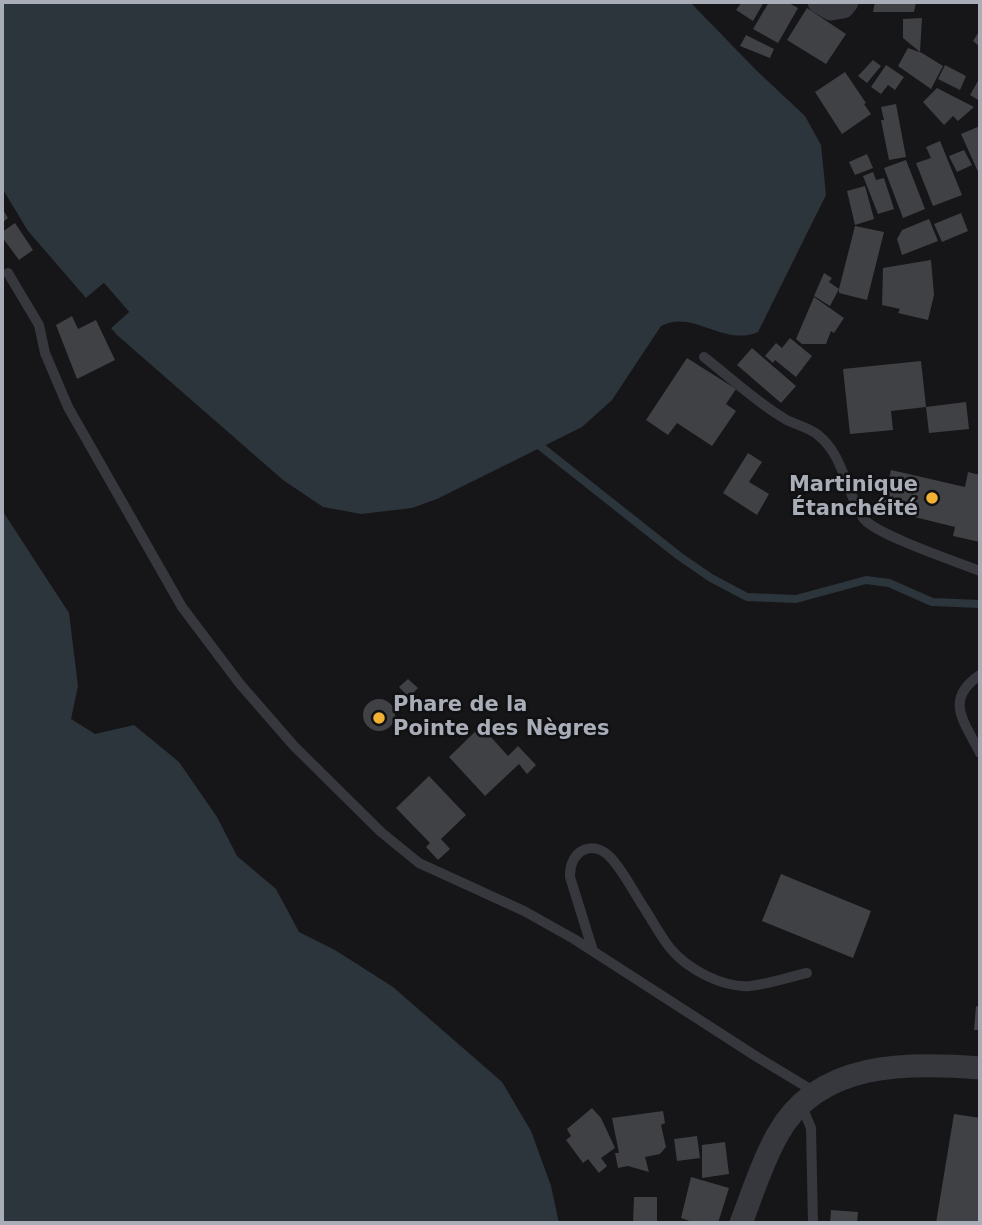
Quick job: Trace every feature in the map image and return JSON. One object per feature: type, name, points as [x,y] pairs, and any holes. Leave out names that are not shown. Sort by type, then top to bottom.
[{"type":"street","points":[[819,2],[831,9],[843,7],[847,2]]},
{"type":"street","points":[[741,1223],[778,1133],[808,1098],[832,1081],[898,1066],[980,1068]]},
{"type":"lane","points":[[8,273],[39,325],[45,353],[68,407],[182,607],[240,684],[294,747],[381,832],[419,863],[524,911],[593,951],[808,1098],[813,1223]]},
{"type":"lane","points":[[704,357],[785,419],[818,434],[845,477],[865,520],[892,536],[980,571]]},
{"type":"lane","points":[[980,675],[967,684],[960,695],[958,708],[980,754]]},
{"type":"lane","points":[[593,951],[570,877],[571,861],[578,853],[588,848],[595,848],[611,858],[671,949],[710,977],[731,985],[751,986],[807,973]]},
{"type":"shaded area","points":[[2,2],[690,2],[805,116],[821,145],[826,195],[758,332],[732,335],[685,322],[661,326],[612,400],[582,427],[437,499],[412,508],[361,514],[323,507],[283,480],[117,335],[111,328],[129,312],[104,283],[86,298],[28,231],[2,188]]},
{"type":"shaded area","points":[[2,510],[69,613],[78,686],[71,719],[95,734],[134,725],[179,762],[217,817],[237,856],[276,889],[299,932],[335,950],[393,987],[502,1082],[531,1131],[551,1186],[559,1223],[2,1223]]},
{"type":"pier","points":[[104,283],[129,312],[111,328],[109,325],[125,312],[104,287],[88,301],[86,298]]},
{"type":"building","points":[[742,2],[764,2],[753,21],[736,10]]},
{"type":"building","points":[[769,2],[787,2],[798,8],[778,43],[753,29]]},
{"type":"building","points":[[875,2],[916,2],[914,12],[873,12]]},
{"type":"building","points":[[807,8],[846,34],[826,64],[787,40]]},
{"type":"building","points":[[922,18],[920,52],[903,38],[903,19]]},
{"type":"building","points":[[980,30],[980,47],[973,41]]},
{"type":"building","points":[[746,35],[774,49],[770,58],[740,46]]},
{"type":"building","points":[[908,48],[943,66],[931,89],[898,66]]},
{"type":"building","points":[[873,60],[881,66],[867,83],[858,76]]},
{"type":"building","points":[[886,65],[904,77],[895,90],[888,85],[881,94],[871,87]]},
{"type":"building","points":[[945,65],[966,76],[960,90],[938,79]]},
{"type":"building","points":[[845,72],[871,114],[842,134],[815,92]]},
{"type":"building","points":[[978,81],[980,83],[980,101],[970,95]]},
{"type":"building","points":[[937,88],[974,107],[958,121],[953,116],[944,125],[923,102]]},
{"type":"building","points":[[896,104],[906,157],[889,160],[881,107]]},
{"type":"building","points":[[980,126],[980,176],[961,134]]},
{"type":"building","points":[[940,141],[962,195],[933,206],[916,163],[931,158],[926,147]]},
{"type":"building","points":[[964,150],[972,165],[957,172],[949,156]]},
{"type":"building","points":[[867,154],[873,168],[855,175],[849,162]]},
{"type":"building","points":[[906,160],[925,209],[903,218],[884,168]]},
{"type":"building","points":[[873,172],[876,180],[884,178],[894,209],[878,214],[863,176]]},
{"type":"building","points":[[865,186],[874,219],[855,225],[847,191]]},
{"type":"building","points":[[2,208],[8,218],[2,223]]},
{"type":"building","points":[[961,213],[968,231],[942,242],[934,224]]},
{"type":"building","points":[[929,219],[938,241],[902,255],[897,239],[902,230]]},
{"type":"building","points":[[15,223],[33,250],[19,260],[2,237],[2,232]]},
{"type":"building","points":[[855,226],[884,232],[867,300],[839,293]]},
{"type":"building","points":[[931,260],[934,295],[928,320],[898,313],[900,309],[882,305],[883,268]]},
{"type":"building","points":[[824,273],[832,278],[829,282],[839,289],[830,306],[814,296]]},
{"type":"building","points":[[814,297],[844,318],[834,333],[831,331],[826,344],[802,344],[796,339]]},
{"type":"building","points":[[72,316],[78,329],[96,320],[115,360],[77,379],[56,325]]},
{"type":"building","points":[[790,338],[812,356],[796,377],[775,360],[773,363],[765,356],[776,343],[782,348]]},
{"type":"building","points":[[752,348],[796,386],[781,403],[737,365]]},
{"type":"building","points":[[687,358],[736,389],[726,404],[736,411],[712,446],[677,423],[668,435],[646,420]]},
{"type":"building","points":[[921,361],[926,407],[891,411],[893,430],[850,434],[843,369]]},
{"type":"building","points":[[966,402],[969,429],[929,433],[926,407]]},
{"type":"building","points":[[748,453],[762,462],[749,482],[769,494],[757,515],[723,493]]},
{"type":"building","name":"Martinique Étanchéité","points":[[891,470],[965,487],[968,472],[980,475],[980,542],[953,536],[955,527],[882,509]]},
{"type":"building","points":[[408,679],[418,688],[409,697],[399,687]]},
{"type":"building","name":"Phare de la Pointe des Nègres","points":[[379,699],[391,703],[395,715],[391,727],[379,731],[367,727],[363,715],[367,703]]},
{"type":"building","points":[[481,726],[508,756],[518,746],[536,765],[527,774],[519,764],[485,796],[449,757]]},
{"type":"building","points":[[429,776],[466,815],[441,839],[450,849],[438,860],[426,847],[430,843],[396,808]]},
{"type":"building","points":[[781,874],[871,911],[853,958],[762,921]]},
{"type":"building","points":[[976,1006],[980,1007],[980,1030],[974,1030]]},
{"type":"building","points":[[592,1108],[601,1118],[615,1148],[601,1158],[607,1166],[599,1173],[588,1159],[583,1163],[566,1140],[571,1136],[567,1129]]},
{"type":"building","points":[[663,1111],[665,1123],[661,1125],[666,1147],[660,1154],[645,1157],[649,1172],[628,1166],[618,1168],[615,1153],[619,1153],[612,1118]]},
{"type":"building","points":[[954,1114],[980,1118],[980,1223],[936,1223]]},
{"type":"building","points":[[697,1136],[700,1158],[677,1161],[674,1139]]},
{"type":"building","points":[[725,1142],[729,1174],[702,1178],[702,1145]]},
{"type":"building","points":[[691,1177],[729,1188],[718,1223],[695,1223],[681,1218]]},
{"type":"building","points":[[634,1197],[657,1197],[657,1223],[633,1223]]},
{"type":"building","points":[[831,1210],[858,1212],[857,1223],[830,1223]]},
{"type":"waterway","points":[[540,446],[679,556],[711,578],[747,597],[796,599],[866,580],[889,583],[932,602],[980,604]]},
{"type":"place","name":"Martinique Étanchéité","points":[[932,498]]},
{"type":"place","name":"Phare de la Pointe des Nègres","points":[[379,718]]}]
